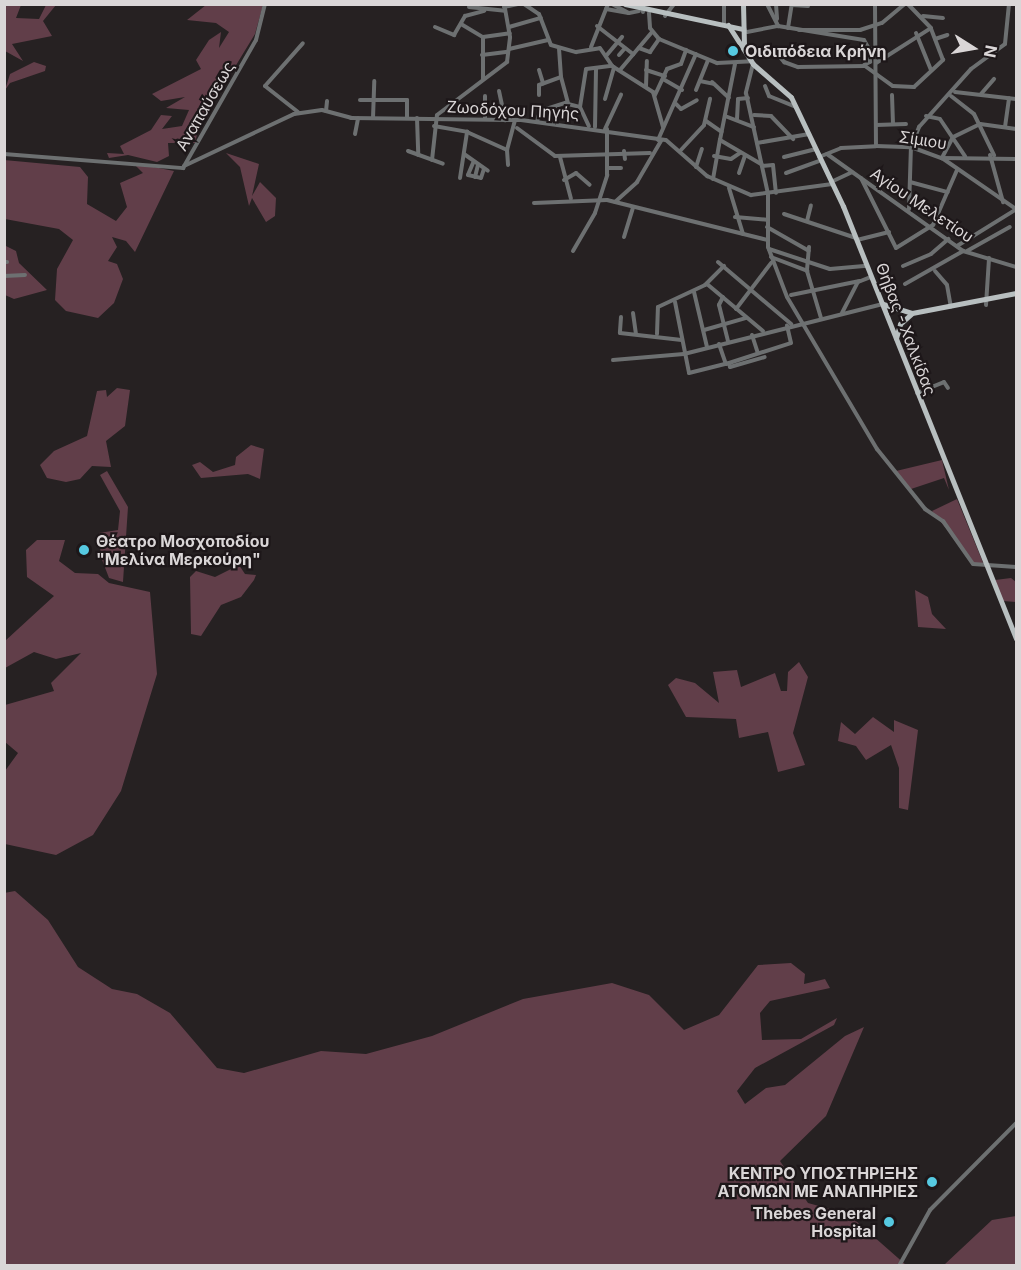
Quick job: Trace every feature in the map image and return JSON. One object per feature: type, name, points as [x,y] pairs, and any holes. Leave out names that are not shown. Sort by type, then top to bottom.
[{"type":"main road","points":[[625,4],[644,12],[726,25],[742,33]]},
{"type":"main road","points":[[743,4],[744,45]]},
{"type":"main road","name":"Θήβας - Χαλκίδας","points":[[744,45],[752,62],[784,88],[796,107],[832,183],[857,239],[1017,639]]},
{"type":"main road","points":[[883,304],[912,313],[987,302],[1017,293]]},
{"type":"main road","points":[[896,340],[900,324],[912,313]]},
{"type":"street","name":"Αναπαύσεως","points":[[4,154],[23,158],[184,166],[256,40],[265,4]]},
{"type":"street","points":[[435,27],[454,35],[465,16],[518,4]]},
{"type":"street","points":[[524,4],[541,18],[548,40],[559,49],[576,52],[591,47],[606,56],[613,67],[605,99]]},
{"type":"street","points":[[642,4],[652,32],[659,39],[708,60],[735,64],[752,62],[748,98],[754,115],[754,127],[768,194],[767,239],[771,260],[802,322],[886,461],[925,509],[945,524],[969,560],[987,567],[1017,567]]},
{"type":"street","points":[[665,16],[674,4]]},
{"type":"street","points":[[724,4],[726,25]]},
{"type":"street","points":[[767,4],[777,19]]},
{"type":"street","points":[[776,4],[778,26]]},
{"type":"street","points":[[875,4],[876,146]]},
{"type":"street","points":[[744,45],[774,50],[784,63],[798,68],[860,66],[876,71],[905,89],[917,86],[943,60],[931,28],[922,16],[907,4],[875,26],[798,30]]},
{"type":"street","points":[[909,209],[911,147],[926,116],[955,92],[971,69],[1005,44],[1010,4]]},
{"type":"street","points":[[788,28],[792,5],[807,5]]},
{"type":"street","points":[[591,47],[597,26],[609,6],[628,14],[644,12]]},
{"type":"street","points":[[469,8],[483,11]]},
{"type":"street","points":[[432,160],[435,118],[505,65],[510,33],[504,8]]},
{"type":"street","points":[[922,16],[943,18]]},
{"type":"street","points":[[509,27],[541,18]]},
{"type":"street","points":[[461,24],[483,37],[510,33]]},
{"type":"street","points":[[597,26],[633,54]]},
{"type":"street","points":[[742,33],[778,26],[864,40],[869,49],[870,62],[860,66]]},
{"type":"street","points":[[876,63],[916,33],[931,28]]},
{"type":"street","points":[[620,70],[652,32]]},
{"type":"street","points":[[916,33],[931,70]]},
{"type":"street","points":[[935,39],[947,35]]},
{"type":"street","points":[[483,37],[483,80]]},
{"type":"street","points":[[606,56],[622,37]]},
{"type":"street","points":[[639,48],[650,52],[659,39]]},
{"type":"street","points":[[482,55],[548,40]]},
{"type":"street","points":[[298,112],[265,86],[303,43]]},
{"type":"street","points":[[619,55],[625,48]]},
{"type":"street","points":[[559,49],[561,77],[567,102]]},
{"type":"street","points":[[869,49],[875,49]]},
{"type":"street","points":[[655,95],[674,63],[682,63],[686,50]]},
{"type":"street","points":[[615,202],[637,182],[650,153],[660,140],[663,128],[676,104],[696,54]]},
{"type":"street","points":[[696,90],[708,60]]},
{"type":"street","points":[[646,86],[647,61]]},
{"type":"street","points":[[712,179],[714,156],[720,140],[735,64]]},
{"type":"street","points":[[589,127],[580,107],[583,73],[596,68],[613,67],[646,86],[655,95],[668,140],[696,167],[712,179],[729,187],[751,195],[768,194],[832,183],[853,172]]},
{"type":"street","points":[[595,127],[596,68]]},
{"type":"street","points":[[539,70],[543,83],[539,95]]},
{"type":"street","points":[[646,70],[682,90]]},
{"type":"street","points":[[543,83],[561,77]]},
{"type":"street","points":[[980,95],[994,79]]},
{"type":"street","points":[[373,118],[374,81]]},
{"type":"street","points":[[700,81],[713,83],[729,98]]},
{"type":"street","points":[[765,86],[767,94],[796,107]]},
{"type":"street","points":[[499,91],[505,120]]},
{"type":"street","points":[[955,92],[1017,99]]},
{"type":"street","points":[[573,251],[599,199],[608,168],[606,129],[621,94]]},
{"type":"street","points":[[892,95],[893,124]]},
{"type":"street","points":[[485,96],[485,119]]},
{"type":"street","points":[[950,96],[980,123],[992,155],[1003,202]]},
{"type":"street","points":[[737,119],[738,99],[748,98]]},
{"type":"street","points":[[1005,127],[1009,98]]},
{"type":"street","points":[[680,152],[706,121],[710,99]]},
{"type":"street","points":[[327,100],[327,111]]},
{"type":"street","points":[[360,100],[407,100],[407,118]]},
{"type":"street","points":[[676,104],[681,109],[697,100]]},
{"type":"street","points":[[537,122],[540,111],[567,102],[580,107]]},
{"type":"street","name":"Ζωοδόχου Πηγής","points":[[184,166],[298,112],[327,111],[358,118],[515,120],[595,127],[668,140]]},
{"type":"street","points":[[754,115],[771,116],[793,139]]},
{"type":"street","points":[[725,116],[754,127]]},
{"type":"street","points":[[926,116],[940,119],[966,156]]},
{"type":"street","points":[[355,134],[358,118]]},
{"type":"street","points":[[417,118],[418,155]]},
{"type":"street","points":[[515,120],[517,128],[546,153],[560,157],[624,151],[650,153]]},
{"type":"street","points":[[706,121],[722,131],[729,130]]},
{"type":"street","points":[[957,246],[1016,209],[942,158],[953,136],[980,123],[1017,129]]},
{"type":"street","points":[[876,125],[906,124]]},
{"type":"street","points":[[434,126],[467,132],[507,150]]},
{"type":"street","points":[[508,165],[507,150],[517,128]]},
{"type":"street","points":[[460,178],[467,132]]},
{"type":"street","points":[[757,143],[793,139],[808,134]]},
{"type":"street","points":[[720,140],[762,166],[773,165],[776,192]]},
{"type":"street","name":"Σίμιου","points":[[827,154],[876,146],[911,147],[942,158],[992,155],[1017,159]]},
{"type":"street","points":[[696,167],[702,149]]},
{"type":"street","points":[[784,157],[816,149]]},
{"type":"street","points":[[408,151],[443,164]]},
{"type":"street","points":[[624,151],[625,159]]},
{"type":"street","points":[[714,156],[731,159],[740,153]]},
{"type":"street","points":[[464,154],[486,170],[481,178],[467,173],[475,164]]},
{"type":"street","points":[[786,173],[827,154]]},
{"type":"street","name":"Αγίου Μελετίου","points":[[827,154],[933,225],[965,251],[1017,267]]},
{"type":"street","points":[[189,156],[193,161]]},
{"type":"street","points":[[739,173],[745,156]]},
{"type":"street","points":[[560,157],[564,180],[571,199]]},
{"type":"street","points":[[475,164],[475,177]]},
{"type":"street","points":[[608,168],[619,168]]},
{"type":"street","points":[[634,169],[641,170]]},
{"type":"street","points":[[861,177],[896,248],[933,225],[957,170]]},
{"type":"street","points":[[564,180],[576,173],[590,185]]},
{"type":"street","points":[[910,182],[948,192]]},
{"type":"street","points":[[729,187],[741,233],[767,239]]},
{"type":"street","points":[[534,203],[599,199],[767,239]]},
{"type":"street","points":[[807,222],[811,205]]},
{"type":"street","points":[[624,237],[633,208]]},
{"type":"street","points":[[784,214],[857,239],[889,232]]},
{"type":"street","points":[[735,217],[767,220]]},
{"type":"street","points":[[767,227],[809,249],[807,271],[821,318]]},
{"type":"street","points":[[905,284],[935,271],[965,251],[1010,227]]},
{"type":"street","points":[[903,266],[931,254],[948,239]]},
{"type":"street","points":[[769,249],[830,269],[867,266]]},
{"type":"street","points":[[987,302],[989,258]]},
{"type":"street","points":[[771,260],[807,271]]},
{"type":"street","points":[[736,309],[771,260]]},
{"type":"street","points":[[718,262],[789,325],[791,343],[730,367],[719,344]]},
{"type":"street","points":[[657,334],[657,309],[707,284],[723,266]]},
{"type":"street","points":[[935,271],[947,285],[951,307]]},
{"type":"street","points":[[4,276],[25,275]]},
{"type":"street","points":[[791,295],[872,277]]},
{"type":"street","points":[[842,313],[860,281]]},
{"type":"street","points":[[707,284],[763,332]]},
{"type":"street","points":[[694,292],[708,347]]},
{"type":"street","points":[[723,297],[719,305],[728,342]]},
{"type":"street","points":[[675,302],[690,374],[727,363]]},
{"type":"street","points":[[613,360],[684,354],[789,325],[883,304]]},
{"type":"street","points":[[633,313],[636,334]]},
{"type":"street","points":[[621,317],[618,332],[657,334],[682,340]]},
{"type":"street","points":[[704,330],[747,318]]},
{"type":"street","points":[[752,335],[758,355]]},
{"type":"street","points":[[758,355],[765,357]]},
{"type":"street","points":[[917,393],[944,382],[948,388]]},
{"type":"street","points":[[898,1266],[930,1210],[1017,1123]]},
{"type":"shaded area","points":[[4,5],[21,5],[16,18],[39,19],[46,5],[56,5],[43,21],[52,36],[12,44],[23,61],[5,51]]},
{"type":"shaded area","points":[[206,5],[263,5],[255,34],[199,126],[195,143],[168,143],[169,156],[157,162],[128,155],[109,158],[107,153],[124,154],[120,146],[151,130],[161,115],[172,116],[162,129],[182,126],[189,110],[166,108],[185,97],[161,101],[152,94],[201,69],[196,60],[209,40],[221,32],[219,48],[229,32],[216,23],[187,20]]},
{"type":"shaded area","points":[[34,62],[46,66],[45,71],[10,83],[5,90],[10,74]]},
{"type":"shaded area","points":[[226,153],[259,164],[252,196],[260,182],[276,198],[275,216],[266,222],[252,198],[249,206],[240,167]]},
{"type":"shaded area","points":[[4,160],[80,167],[88,177],[87,204],[116,221],[127,207],[120,183],[143,173],[133,163],[174,171],[135,252],[126,241],[112,237],[117,247],[108,261],[117,264],[123,279],[114,303],[98,318],[66,311],[55,300],[57,269],[73,240],[59,229],[5,219]]},
{"type":"shaded area","points":[[4,245],[16,251],[19,263],[47,290],[14,299],[5,295]]},
{"type":"shaded area","points":[[117,388],[130,390],[125,426],[106,441],[111,467],[92,466],[80,479],[66,482],[47,478],[40,465],[54,451],[87,436],[97,391],[106,390],[107,397]]},
{"type":"shaded area","points":[[251,445],[264,449],[260,479],[248,474],[201,478],[192,465],[200,462],[213,472],[235,465],[236,457]]},
{"type":"shaded area","points":[[942,460],[949,490],[944,478],[911,489],[896,471]]},
{"type":"shaded area","points":[[107,471],[128,507],[123,582],[109,578],[101,557],[99,533],[118,530],[120,511],[100,475]]},
{"type":"shaded area","points":[[957,499],[984,565],[974,563],[932,511]]},
{"type":"shaded area","points":[[37,540],[65,540],[59,561],[75,573],[98,574],[109,583],[150,592],[157,674],[121,791],[93,835],[56,855],[5,844],[5,771],[18,753],[5,742],[5,705],[54,691],[51,683],[81,653],[56,659],[34,652],[5,668],[5,641],[54,596],[27,577],[26,550]]},
{"type":"shaded area","points":[[239,565],[245,574],[256,575],[254,580],[241,597],[221,605],[201,636],[191,634],[190,577],[196,571],[215,577]]},
{"type":"shaded area","points":[[1011,578],[1016,582],[1016,602],[1003,601],[995,580]]},
{"type":"shaded area","points":[[915,590],[928,597],[932,614],[946,629],[918,627]]},
{"type":"shaded area","points":[[799,662],[808,677],[793,733],[805,765],[778,772],[768,732],[739,738],[736,719],[686,717],[668,685],[676,678],[695,683],[719,703],[713,672],[737,670],[741,687],[775,673],[781,691],[787,691],[788,672]]},
{"type":"shaded area","points":[[873,717],[894,732],[894,720],[918,730],[908,810],[899,808],[899,768],[891,745],[866,760],[856,746],[838,741],[841,722],[855,734]]},
{"type":"shaded area","points":[[15,891],[48,920],[78,967],[112,989],[137,994],[170,1013],[217,1068],[244,1073],[321,1051],[366,1054],[432,1036],[523,999],[612,983],[649,995],[684,1030],[719,1015],[758,965],[791,963],[805,974],[804,984],[825,979],[830,988],[770,1001],[760,1013],[762,1040],[801,1039],[837,1018],[834,1025],[755,1068],[737,1091],[745,1104],[766,1088],[785,1085],[845,1036],[864,1027],[826,1116],[780,1161],[808,1203],[848,1214],[906,1265],[5,1265],[4,893]]},
{"type":"shaded area","points":[[1016,1216],[1016,1265],[918,1265],[945,1264],[992,1220]]},
{"type":"place","name":"Οιδιπόδεια Κρήνη","points":[[733,51]]},
{"type":"place","name":"Θέατρο Μοσχοποδίου \"Μελίνα Μερκούρη\"","points":[[84,550]]},
{"type":"place","name":"ΚΕΝΤΡΟ ΥΠΟΣΤΗΡΙΞΗΣ ΑΤΟΜΩΝ ΜΕ ΑΝΑΠΗΡΙΕΣ","points":[[932,1182]]},
{"type":"place","name":"Thebes General Hospital","points":[[889,1222]]}]
